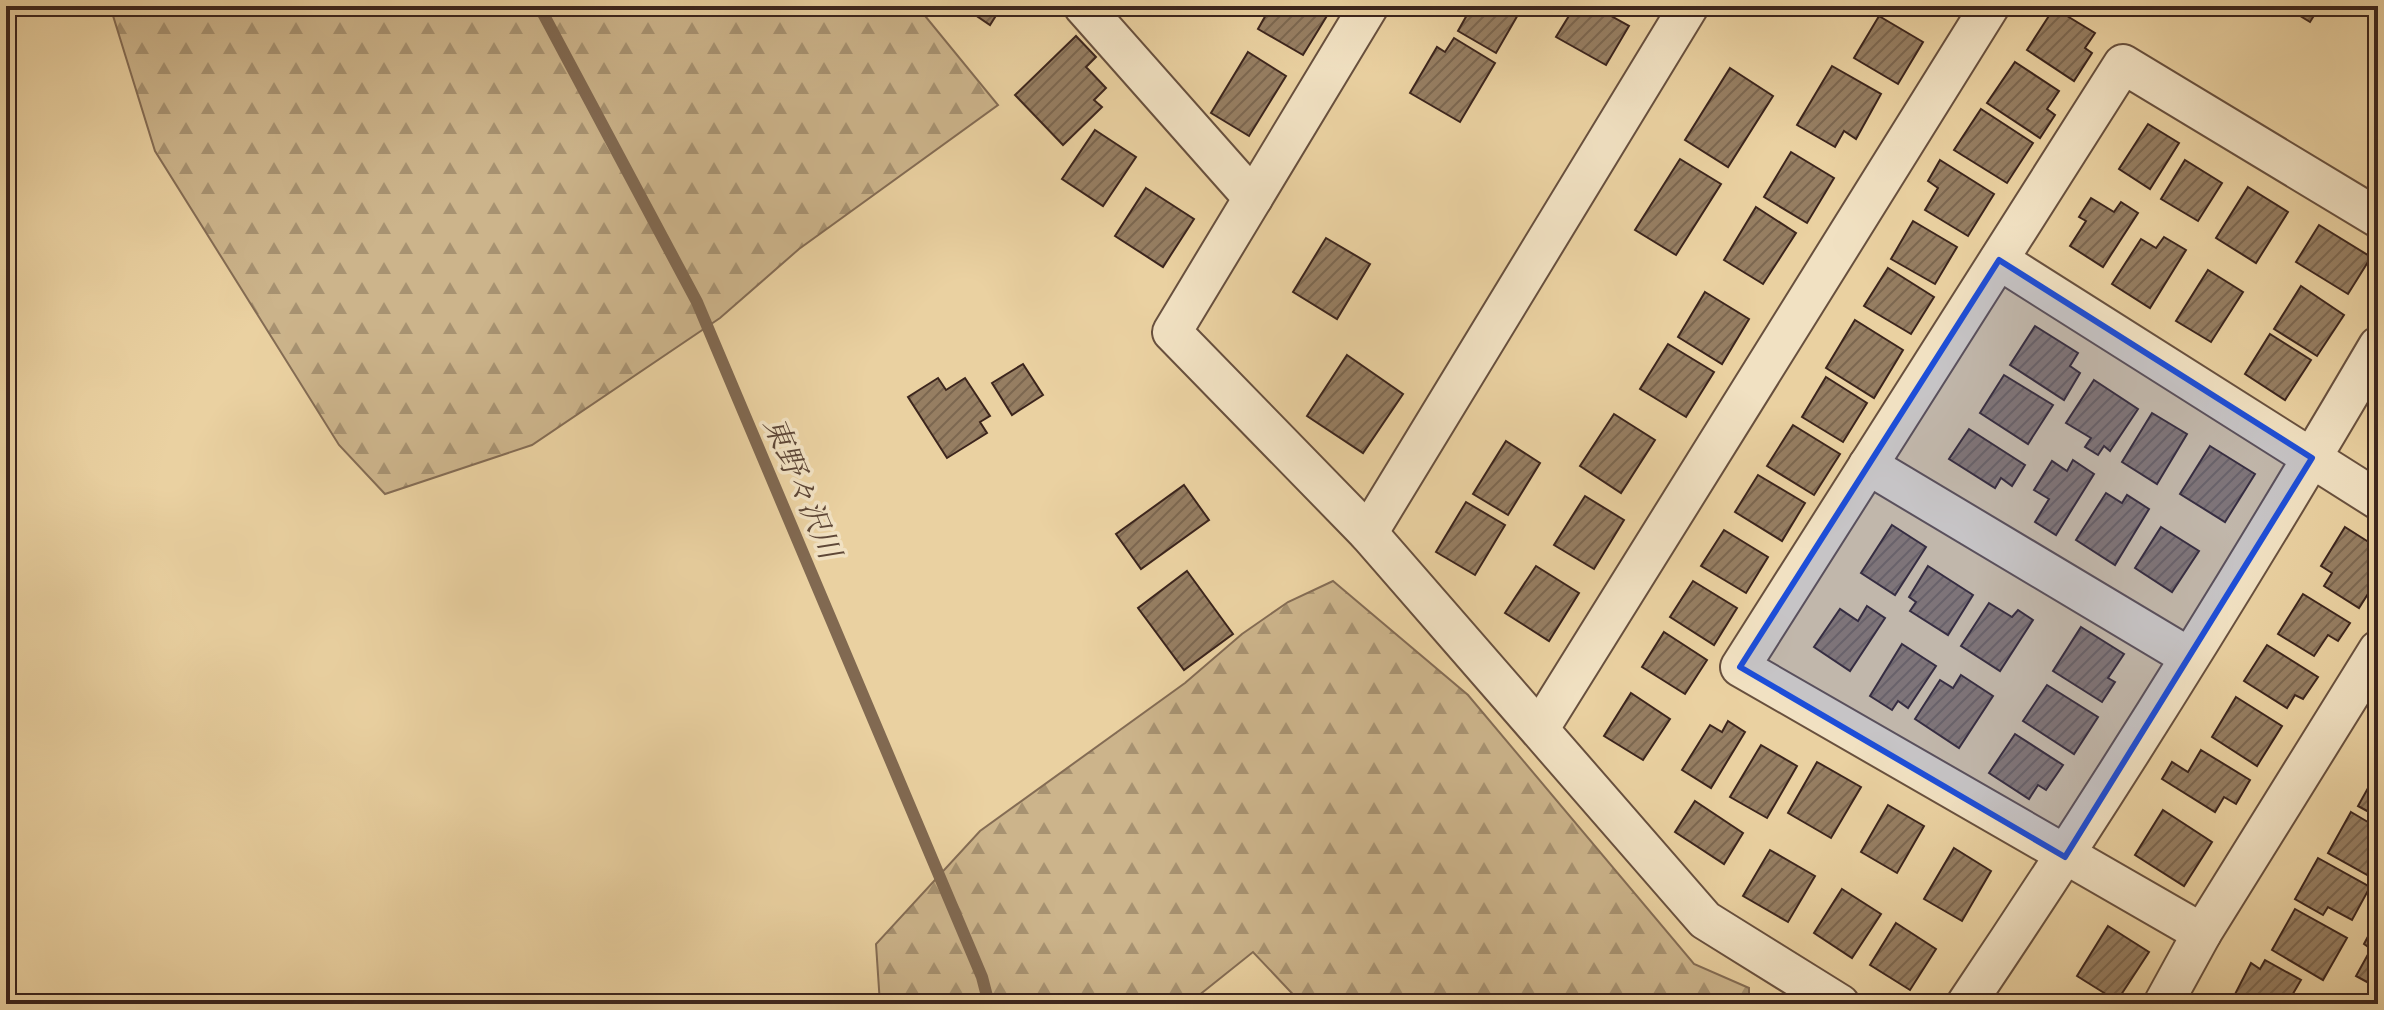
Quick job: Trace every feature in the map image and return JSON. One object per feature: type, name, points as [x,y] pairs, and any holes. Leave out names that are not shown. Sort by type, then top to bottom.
[{"type":"street","points":[[1369,6],[1172,332],[1368,533],[1705,920],[1840,1004]]},
{"type":"street","points":[[1368,533],[1689,6]]},
{"type":"street","points":[[1540,728],[1990,6]]},
{"type":"street","points":[[1103,15],[1253,198]]},
{"type":"street","points":[[2202,933],[2065,857],[1740,667],[2123,64],[2378,218]]},
{"type":"street","points":[[1999,260],[2378,500]]},
{"type":"street","points":[[1966,1004],[2065,857],[2378,346]]},
{"type":"street","points":[[1868,465],[2189,657]]},
{"type":"street","points":[[2163,1004],[2202,933],[2378,650]]},
{"type":"highlighted area","points":[[1999,260],[2312,458],[2065,857],[1740,667]]},
{"type":"green space","points":[[110,6],[917,6],[998,105],[799,249],[720,318],[532,445],[385,494],[339,445],[155,151]]},
{"type":"green space","points":[[1333,581],[1468,695],[1694,964],[1749,988],[1749,1004],[1302,1004],[1253,952],[1188,1004],[880,1004],[876,944],[980,831],[1185,683],[1242,634],[1288,602]]},
{"type":"building","points":[[962,6],[1002,6],[990,25]]},
{"type":"building","points":[[1271,6],[1333,6],[1303,55],[1258,29]]},
{"type":"building","points":[[1472,6],[1523,6],[1496,53],[1458,31]]},
{"type":"building","points":[[1575,6],[1593,6],[1629,26],[1606,65],[1556,37]]},
{"type":"building","points":[[2284,6],[2320,6],[2310,22]]},
{"type":"building","points":[[2054,8],[2095,33],[2085,48],[2092,53],[2074,81],[2027,50]]},
{"type":"building","points":[[1879,16],[1923,42],[1898,84],[1854,58]]},
{"type":"building","points":[[1076,36],[1096,57],[1086,67],[1106,88],[1094,100],[1102,107],[1063,145],[1015,95]]},
{"type":"building","points":[[1454,38],[1495,63],[1460,122],[1410,93],[1437,47],[1445,52]]},
{"type":"building","points":[[1248,52],[1286,76],[1249,136],[1211,113]]},
{"type":"building","points":[[2015,62],[2059,91],[2047,109],[2055,115],[2040,138],[1987,103]]},
{"type":"building","points":[[1832,66],[1881,94],[1856,139],[1844,131],[1835,147],[1797,125]]},
{"type":"building","points":[[1730,68],[1773,96],[1728,167],[1685,140]]},
{"type":"building","points":[[1981,109],[2033,143],[2007,183],[1954,150]]},
{"type":"building","points":[[2148,124],[2179,143],[2150,189],[2119,169]]},
{"type":"building","points":[[1095,130],[1136,157],[1103,206],[1062,179]]},
{"type":"building","points":[[1791,152],[1834,178],[1807,223],[1764,197]]},
{"type":"building","points":[[1680,159],[1721,184],[1676,255],[1635,230]]},
{"type":"building","points":[[1940,160],[1994,194],[1968,236],[1925,210],[1938,188],[1928,181]]},
{"type":"building","points":[[2185,160],[2222,183],[2198,221],[2161,199]]},
{"type":"building","points":[[2248,187],[2288,212],[2256,263],[2216,238]]},
{"type":"building","points":[[1146,188],[1194,219],[1163,267],[1115,236]]},
{"type":"building","points":[[2091,198],[2114,212],[2121,202],[2138,213],[2103,267],[2070,246],[2086,221],[2079,217]]},
{"type":"building","points":[[1756,207],[1796,233],[1763,284],[1724,260]]},
{"type":"building","points":[[1913,221],[1957,247],[1935,284],[1891,259]]},
{"type":"building","points":[[2319,225],[2371,257],[2348,294],[2296,262]]},
{"type":"building","points":[[2164,237],[2186,250],[2150,308],[2112,284],[2141,239],[2156,248]]},
{"type":"building","points":[[1326,238],[1370,264],[1337,319],[1293,292]]},
{"type":"building","points":[[1888,268],[1934,297],[1911,334],[1864,306]]},
{"type":"building","points":[[2208,270],[2243,292],[2211,342],[2176,321]]},
{"type":"building","points":[[2301,286],[2344,315],[2317,356],[2274,329]]},
{"type":"building","points":[[1705,292],[1749,319],[1722,364],[1678,337]]},
{"type":"building","points":[[1855,320],[1903,350],[1874,398],[1826,368]]},
{"type":"building","points":[[2035,326],[2078,353],[2070,366],[2080,373],[2064,400],[2010,365]]},
{"type":"building","points":[[2270,334],[2311,360],[2285,400],[2245,374]]},
{"type":"building","points":[[1668,344],[1714,372],[1686,417],[1640,389]]},
{"type":"building","points":[[1347,355],[1403,394],[1363,453],[1307,416]]},
{"type":"building","points":[[1023,364],[1043,395],[1012,415],[992,383]]},
{"type":"building","points":[[2004,375],[2053,405],[2028,444],[1980,413]]},
{"type":"building","points":[[1826,377],[1867,403],[1843,442],[1802,417]]},
{"type":"building","points":[[938,378],[946,390],[965,378],[990,416],[980,422],[987,433],[947,458],[908,397]]},
{"type":"building","points":[[2094,380],[2138,409],[2110,451],[2104,446],[2098,455],[2085,447],[2091,438],[2066,423]]},
{"type":"building","points":[[2152,413],[2187,434],[2157,484],[2122,462]]},
{"type":"building","points":[[1614,414],[1655,440],[1621,493],[1580,466]]},
{"type":"building","points":[[1793,425],[1840,454],[1814,495],[1767,466]]},
{"type":"building","points":[[1969,429],[2025,465],[2012,486],[2001,478],[1995,488],[1949,459]]},
{"type":"building","points":[[1506,441],[1540,463],[1508,515],[1473,494]]},
{"type":"building","points":[[2210,446],[2255,474],[2225,522],[2180,494]]},
{"type":"building","points":[[2073,460],[2094,474],[2056,535],[2035,522],[2049,499],[2034,490],[2052,461],[2067,471]]},
{"type":"building","points":[[1758,475],[1805,503],[1782,541],[1735,512]]},
{"type":"building","points":[[1184,485],[1209,520],[1141,569],[1116,534]]},
{"type":"building","points":[[2106,493],[2122,503],[2127,495],[2149,509],[2115,565],[2076,540]]},
{"type":"building","points":[[1585,496],[1624,520],[1594,569],[1554,545]]},
{"type":"building","points":[[1466,502],[1505,525],[1475,575],[1436,552]]},
{"type":"building","points":[[1892,525],[1926,547],[1895,595],[1861,573]]},
{"type":"building","points":[[2161,527],[2199,551],[2172,592],[2135,568]]},
{"type":"building","points":[[2345,527],[2378,548],[2378,578],[2359,608],[2324,586],[2332,573],[2321,566]]},
{"type":"building","points":[[1724,530],[1768,557],[1746,593],[1701,566]]},
{"type":"building","points":[[1536,566],[1579,593],[1549,641],[1505,613]]},
{"type":"building","points":[[1928,566],[1973,595],[1948,635],[1910,611],[1916,602],[1909,597]]},
{"type":"building","points":[[1187,571],[1233,634],[1184,670],[1138,608]]},
{"type":"building","points":[[1693,581],[1737,608],[1714,645],[1670,617]]},
{"type":"building","points":[[2303,594],[2350,623],[2338,641],[2328,635],[2314,656],[2278,634]]},
{"type":"building","points":[[1989,603],[2012,617],[2018,610],[2033,620],[2000,671],[1961,646]]},
{"type":"building","points":[[1867,606],[1885,618],[1850,671],[1814,647],[1840,609],[1858,621]]},
{"type":"building","points":[[2081,627],[2124,654],[2108,678],[2115,682],[2102,702],[2053,671]]},
{"type":"building","points":[[1664,632],[1707,660],[1685,694],[1642,667]]},
{"type":"building","points":[[1902,644],[1936,666],[1908,708],[1898,701],[1892,710],[1870,696]]},
{"type":"building","points":[[2267,645],[2318,677],[2303,699],[2295,695],[2287,708],[2244,681]]},
{"type":"building","points":[[1961,675],[1993,696],[1959,748],[1915,719],[1940,680],[1953,688]]},
{"type":"building","points":[[2047,685],[2098,717],[2074,754],[2023,721]]},
{"type":"building","points":[[1631,693],[1670,719],[1643,760],[1604,736]]},
{"type":"building","points":[[2236,697],[2282,726],[2257,766],[2212,737]]},
{"type":"building","points":[[1728,721],[1745,732],[1711,788],[1682,770],[1710,725],[1722,732]]},
{"type":"building","points":[[2015,734],[2063,765],[2046,790],[2038,785],[2029,799],[1989,773]]},
{"type":"building","points":[[1761,745],[1797,766],[1767,818],[1730,797]]},
{"type":"building","points":[[2201,750],[2250,780],[2236,804],[2224,797],[2215,812],[2162,779],[2172,762],[2188,772]]},
{"type":"building","points":[[1817,762],[1861,787],[1831,838],[1788,813]]},
{"type":"building","points":[[2378,770],[2378,817],[2358,806]]},
{"type":"building","points":[[1695,801],[1743,833],[1724,864],[1675,832]]},
{"type":"building","points":[[1888,805],[1924,826],[1897,873],[1861,852]]},
{"type":"building","points":[[2163,810],[2212,842],[2184,886],[2135,855]]},
{"type":"building","points":[[2351,812],[2378,828],[2378,881],[2328,853]]},
{"type":"building","points":[[1954,848],[1991,871],[1962,921],[1924,899]]},
{"type":"building","points":[[1770,850],[1815,876],[1788,922],[1743,896]]},
{"type":"building","points":[[2318,858],[2370,887],[2352,920],[2328,907],[2323,915],[2295,899]]},
{"type":"building","points":[[1842,889],[1881,914],[1852,958],[1814,933]]},
{"type":"building","points":[[2295,909],[2347,938],[2323,980],[2272,950]]},
{"type":"building","points":[[1896,923],[1936,949],[1910,990],[1870,965]]},
{"type":"building","points":[[2374,925],[2378,927],[2378,988],[2356,976],[2371,949],[2364,944]]},
{"type":"building","points":[[2108,926],[2149,952],[2117,1001],[2077,976]]},
{"type":"building","points":[[2265,960],[2301,980],[2287,1004],[2239,1004],[2232,1000],[2251,963],[2260,969]]},
{"type":"waterway","name":"東野々沢川","points":[[539,6],[697,302],[982,977],[989,1004]]}]
